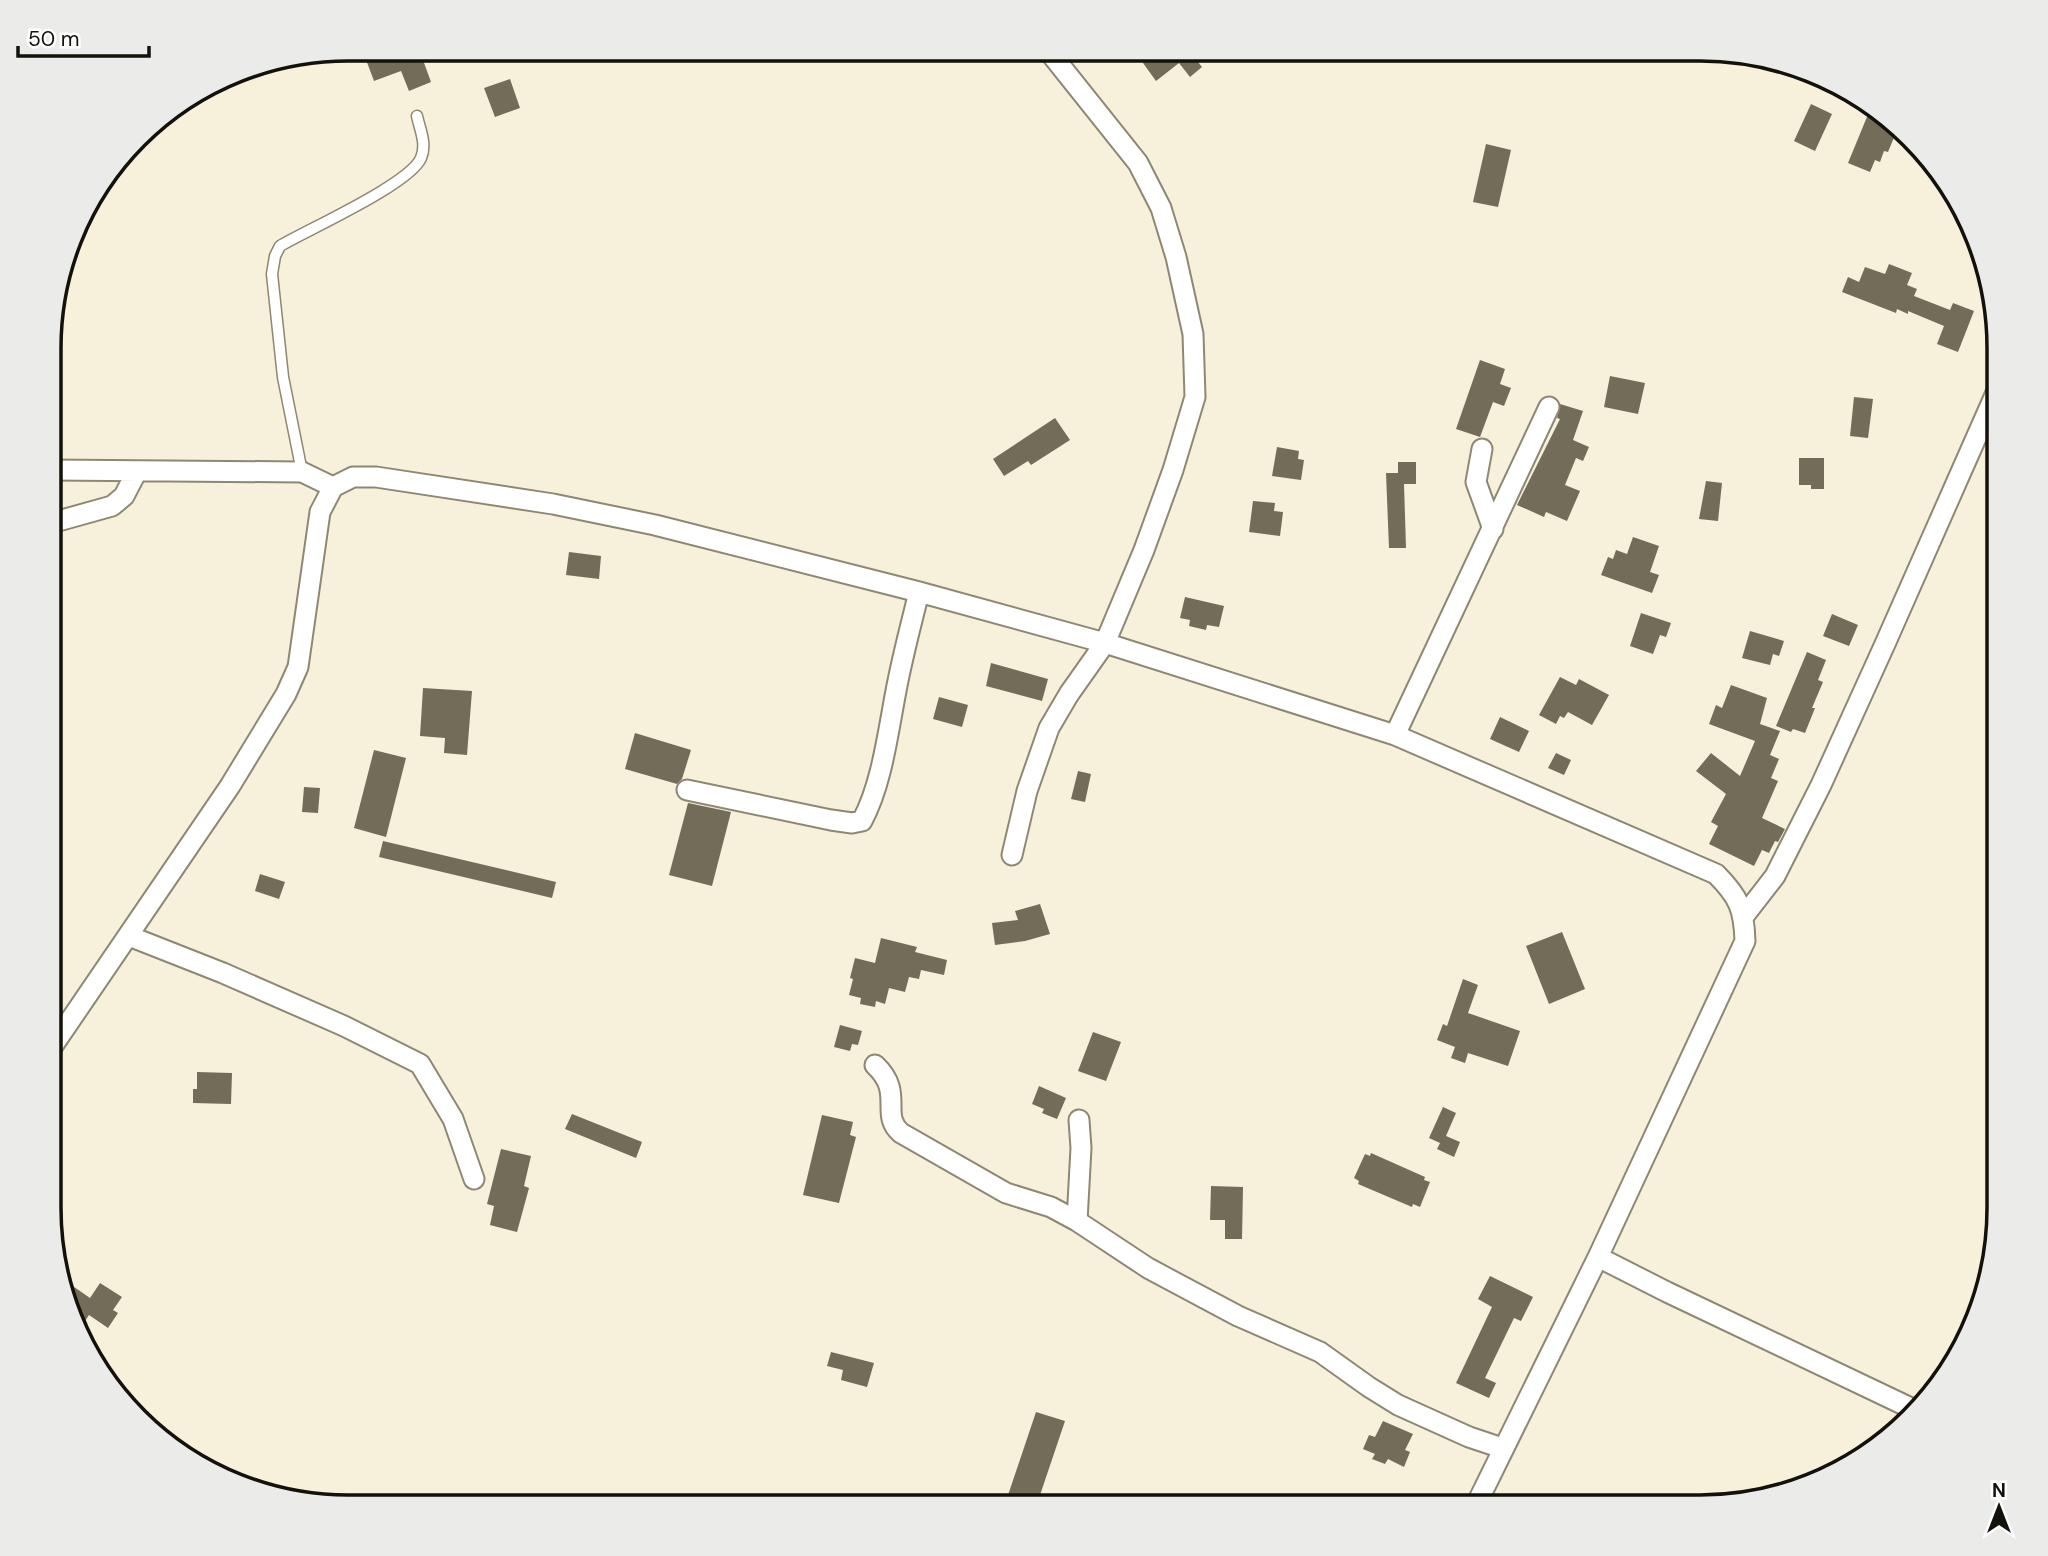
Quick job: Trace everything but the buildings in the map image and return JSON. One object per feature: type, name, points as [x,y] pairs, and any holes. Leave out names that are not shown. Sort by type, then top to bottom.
[{"type":"street","points":[[1012,855],[1027,791],[1049,728],[1105,643],[1144,551],[1195,397],[1193,334],[1169,230],[1138,163],[1057,61]]},
{"type":"street","points":[[1395,735],[1549,407]]},
{"type":"street","points":[[1744,916],[1775,876],[1821,785],[1987,413]]},
{"type":"street","points":[[1482,449],[1476,482],[1493,529]]},
{"type":"street","points":[[61,470],[302,472],[333,487]]},
{"type":"street","points":[[61,520],[112,506],[124,496],[137,471]]},
{"type":"street","points":[[61,1034],[230,786],[286,694],[298,667],[320,512],[333,487],[353,477],[376,477],[553,504],[655,525],[919,592],[1105,643],[1395,735],[1716,874],[1737,898],[1744,916],[1745,941],[1733,971],[1598,1257],[1480,1495]]},
{"type":"street","points":[[687,790],[831,820],[852,823],[862,821],[870,807],[919,592]]},
{"type":"street","points":[[129,936],[319,1015],[420,1064],[453,1119],[474,1179]]},
{"type":"street","points":[[875,1065],[886,1076],[891,1088],[891,1118],[894,1127],[901,1133],[1006,1194],[1051,1207],[1077,1221],[1159,1274],[1238,1316],[1320,1352],[1398,1405],[1469,1437],[1502,1448]]},
{"type":"street","points":[[1077,1221],[1079,1120]]},
{"type":"street","points":[[1598,1257],[1907,1406]]},
{"type":"lane","points":[[302,472],[283,377],[272,274],[275,256],[281,246],[388,187],[416,166],[424,146],[417,116]]}]
